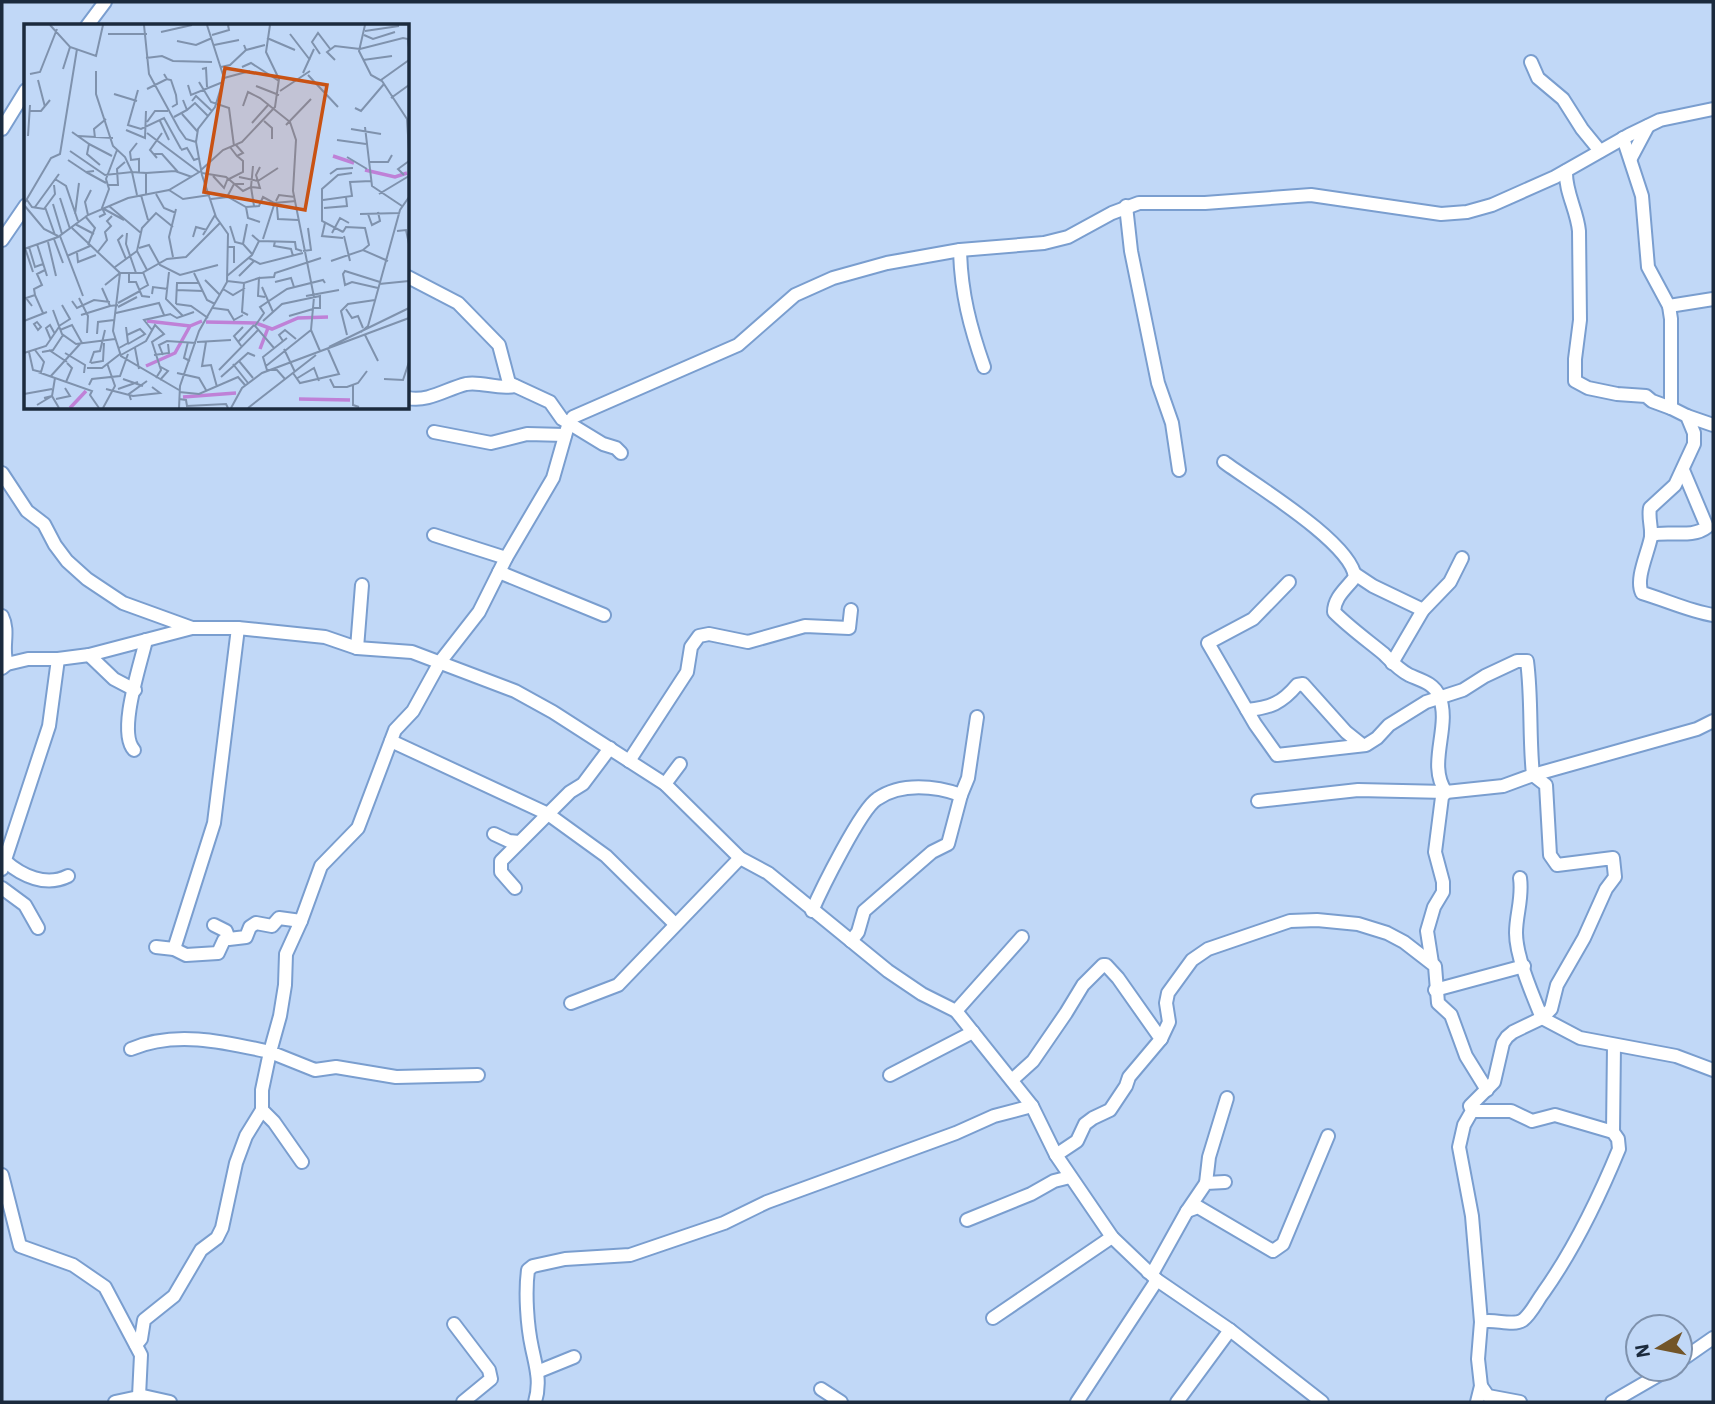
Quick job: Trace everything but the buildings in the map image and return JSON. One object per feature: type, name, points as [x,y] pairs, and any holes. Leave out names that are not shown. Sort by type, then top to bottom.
[{"type":"street","points":[[88,24],[105,2]]},
{"type":"street","points":[[1531,62],[1543,84],[1563,99],[1581,129],[1600,151]]},
{"type":"street","points":[[2,129],[6,113],[24,92]]},
{"type":"street","points":[[136,1345],[141,1339],[145,1320],[174,1296],[201,1250],[217,1238],[222,1228],[236,1163],[246,1136],[262,1110],[262,1090],[285,985],[286,954],[321,866],[358,828],[395,730],[413,711],[440,662],[479,612],[506,558],[553,478],[573,417],[738,345],[803,290],[833,278],[887,263],[960,250],[1044,243],[1068,237],[1126,206],[1154,202],[1205,203],[1311,195],[1452,214],[1492,205],[1566,171],[1623,138],[1670,116],[1713,109]]},
{"type":"street","points":[[1631,158],[1648,125]]},
{"type":"street","points":[[1623,138],[1642,196],[1648,267],[1669,306],[1671,408]]},
{"type":"street","points":[[1566,171],[1566,184],[1579,231],[1580,320],[1574,381],[1598,390],[1646,396],[1652,401],[1713,425]]},
{"type":"street","points":[[1126,206],[1133,264],[1158,383],[1172,423],[1180,470]]},
{"type":"street","points":[[2,240],[24,208]]},
{"type":"street","points":[[960,250],[967,316],[984,368]]},
{"type":"street","points":[[410,278],[458,303],[499,345],[509,383],[550,402],[568,429]]},
{"type":"street","points":[[1669,306],[1713,299]]},
{"type":"street","points":[[410,398],[419,400],[470,383],[506,388],[515,386]]},
{"type":"street","points":[[1688,416],[1694,433],[1694,444],[1675,485],[1650,508],[1651,535],[1639,578],[1640,591],[1697,612],[1713,615]]},
{"type":"street","points":[[435,432],[491,443],[527,434],[568,429],[616,448],[621,453]]},
{"type":"street","points":[[1224,462],[1309,521],[1341,554],[1355,573],[1373,586],[1423,610]]},
{"type":"street","points":[[1651,535],[1662,532],[1678,534],[1701,531],[1707,527],[1683,470]]},
{"type":"street","points":[[2,473],[27,511],[44,524],[67,561],[87,579],[123,603],[192,628]]},
{"type":"street","points":[[434,535],[506,558]]},
{"type":"street","points":[[1392,663],[1423,610],[1450,582],[1462,558]]},
{"type":"street","points":[[499,572],[604,615]]},
{"type":"street","points":[[1355,573],[1354,579],[1339,596],[1333,608],[1334,612],[1392,663],[1435,689],[1440,697],[1442,725],[1438,769],[1442,786],[1447,792]]},
{"type":"street","points":[[1289,582],[1253,619],[1208,643],[1277,755],[1371,743],[1389,725],[1426,702],[1463,690],[1517,661],[1527,661],[1532,695],[1530,745],[1533,775],[1546,785],[1550,855],[1557,865],[1613,858],[1615,864],[1615,877],[1606,889],[1584,938],[1555,989],[1551,1009],[1542,1018],[1507,1037],[1501,1050],[1497,1073],[1487,1090],[1470,1106],[1472,1111],[1464,1125],[1459,1147],[1472,1216],[1481,1322],[1478,1359],[1481,1387],[1476,1402]]},
{"type":"street","points":[[357,648],[362,585]]},
{"type":"street","points":[[629,761],[687,672],[691,647],[699,636],[709,634],[748,642],[805,626],[849,628],[851,610]]},
{"type":"street","points":[[2,616],[6,628],[4,665],[28,659],[89,655],[192,628],[238,628],[325,637],[357,648],[412,652],[515,691],[553,712],[665,784],[740,858],[768,873],[798,895],[812,911],[888,971],[956,1011],[1032,1106],[1056,1156],[1112,1237],[1153,1276],[1230,1330],[1322,1402]]},
{"type":"street","points":[[174,949],[214,824],[238,628]]},
{"type":"street","points":[[134,750],[130,746],[128,733],[129,713],[146,640]]},
{"type":"street","points":[[89,655],[114,680],[135,690]]},
{"type":"street","points":[[58,659],[49,726],[3,865],[40,880],[57,881],[68,876]]},
{"type":"street","points":[[1247,710],[1274,706],[1286,698],[1297,685],[1303,684],[1346,732],[1361,744]]},
{"type":"street","points":[[851,941],[858,932],[864,911],[932,852],[948,844],[968,778],[977,718]]},
{"type":"street","points":[[1258,801],[1358,790],[1447,792],[1503,786],[1697,729],[1713,721]]},
{"type":"street","points":[[391,741],[548,814],[606,856],[676,924]]},
{"type":"street","points":[[515,888],[501,872],[501,861],[569,792],[583,784],[610,748]]},
{"type":"street","points":[[665,784],[680,764]]},
{"type":"street","points":[[812,911],[862,817],[877,799],[905,788],[940,788],[961,795]]},
{"type":"street","points":[[1447,792],[1442,797],[1435,852],[1443,892],[1434,907],[1427,931],[1436,973],[1435,990],[1438,1003],[1451,1015],[1466,1056],[1487,1090]]},
{"type":"street","points":[[494,834],[519,842]]},
{"type":"street","points":[[571,1003],[618,985],[740,858]]},
{"type":"street","points":[[1520,878],[1521,901],[1516,934],[1542,1018],[1580,1038],[1676,1056],[1713,1070]]},
{"type":"street","points":[[2,888],[24,905],[38,928]]},
{"type":"street","points":[[156,947],[174,949],[186,956],[218,953],[224,940],[246,937],[250,927],[256,923],[272,926],[279,918],[301,921]]},
{"type":"street","points":[[1056,1156],[1077,1141],[1086,1124],[1093,1118],[1110,1110],[1129,1077],[1161,1039],[1169,1021],[1166,1003],[1168,993],[1192,960],[1208,949],[1290,921],[1317,920],[1358,924],[1387,933],[1432,963]]},
{"type":"street","points":[[214,925],[226,931],[229,938]]},
{"type":"street","points":[[956,1011],[1022,937]]},
{"type":"street","points":[[1013,1080],[1033,1061],[1083,985],[1103,965],[1118,978],[1161,1039]]},
{"type":"street","points":[[1435,990],[1524,966]]},
{"type":"street","points":[[890,1075],[973,1032]]},
{"type":"street","points":[[131,1049],[155,1039],[218,1040],[270,1052],[315,1070],[336,1067],[396,1077],[478,1075]]},
{"type":"street","points":[[1481,1322],[1521,1321],[1545,1290],[1578,1237],[1603,1188],[1619,1149],[1618,1139],[1613,1132],[1614,1045]]},
{"type":"street","points":[[1077,1402],[1153,1276],[1187,1211],[1206,1183],[1209,1157],[1227,1098]]},
{"type":"street","points":[[535,1402],[539,1382],[531,1346],[526,1282],[528,1270],[533,1266],[565,1259],[630,1255],[724,1223],[766,1202],[822,1184],[995,1116],[1032,1106]]},
{"type":"street","points":[[262,1110],[274,1122],[302,1162]]},
{"type":"street","points":[[1472,1111],[1511,1111],[1532,1121],[1555,1115],[1613,1132]]},
{"type":"street","points":[[1187,1211],[1198,1207],[1273,1251],[1283,1244],[1328,1136]]},
{"type":"street","points":[[2,1175],[20,1246],[73,1265],[105,1287],[141,1355],[139,1396]]},
{"type":"street","points":[[967,1220],[1031,1194],[1054,1181],[1070,1177]]},
{"type":"street","points":[[1206,1183],[1225,1182]]},
{"type":"street","points":[[993,1318],[1112,1237]]},
{"type":"street","points":[[454,1324],[489,1370],[491,1379],[463,1402]]},
{"type":"street","points":[[1177,1402],[1230,1330]]},
{"type":"street","points":[[1694,1352],[1713,1338]]},
{"type":"street","points":[[537,1372],[574,1357]]},
{"type":"street","points":[[1612,1402],[1645,1383]]},
{"type":"street","points":[[1481,1387],[1488,1396],[1520,1402]]},
{"type":"street","points":[[821,1389],[836,1396],[841,1402]]},
{"type":"street","points":[[115,1402],[139,1396],[170,1402]]}]
